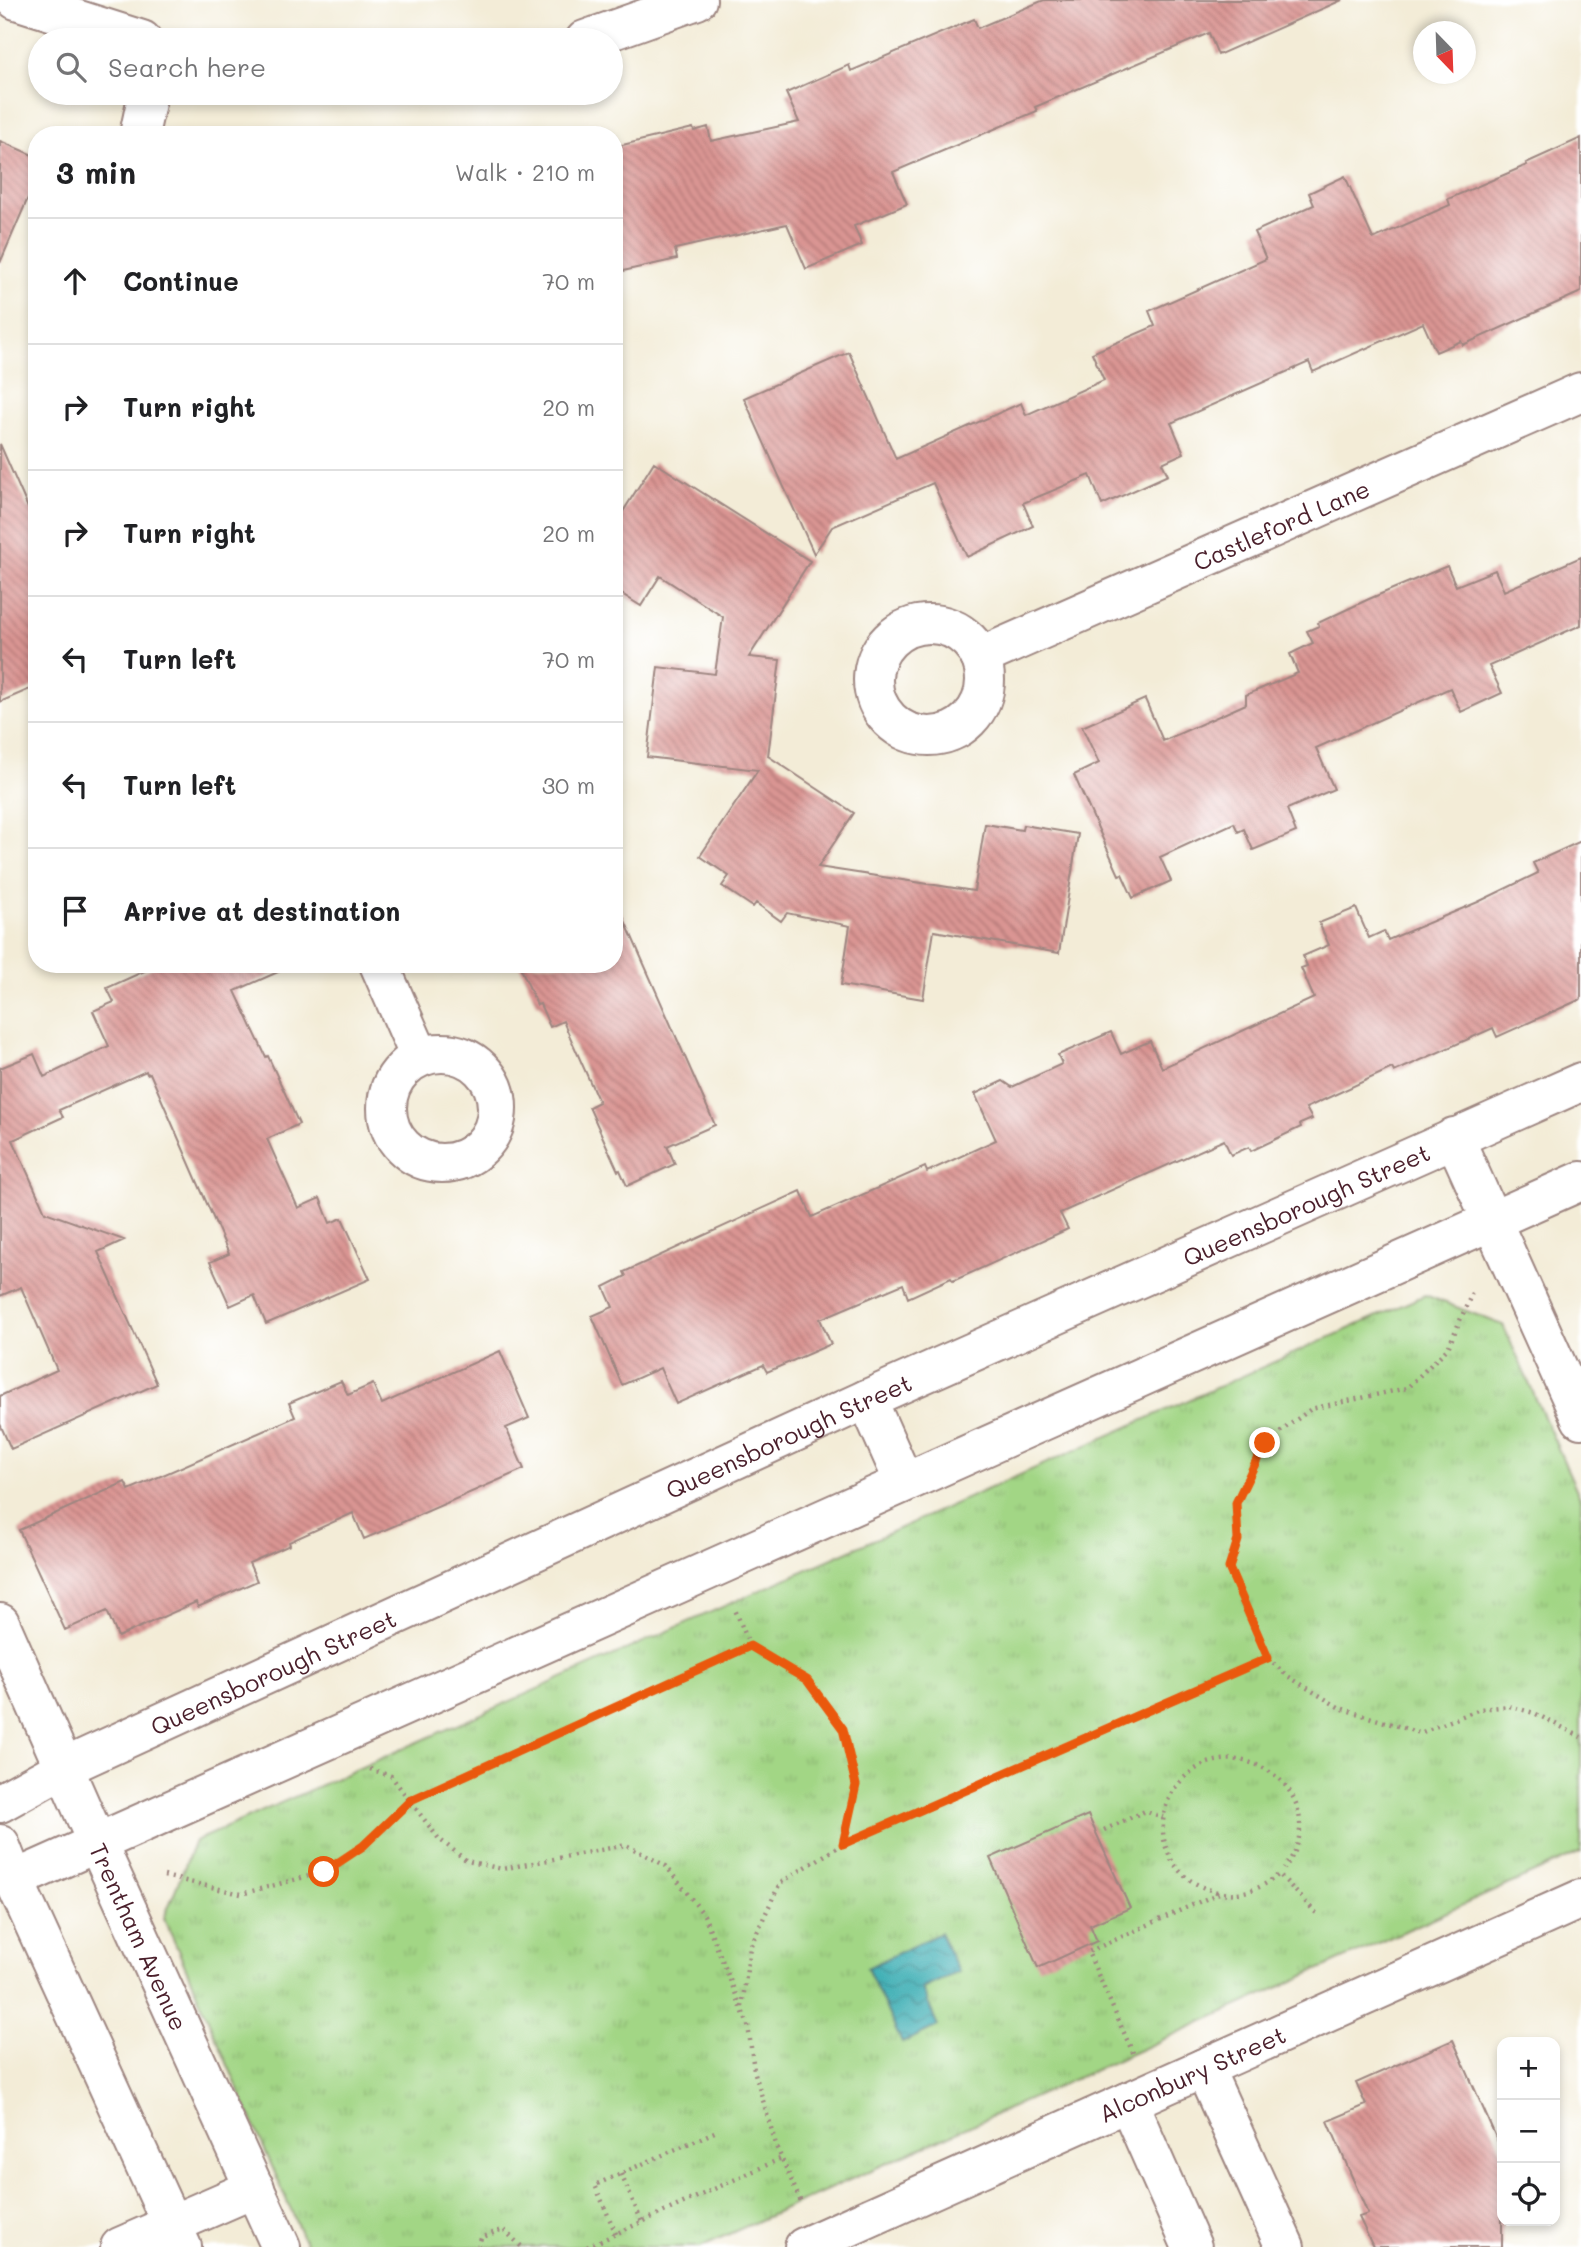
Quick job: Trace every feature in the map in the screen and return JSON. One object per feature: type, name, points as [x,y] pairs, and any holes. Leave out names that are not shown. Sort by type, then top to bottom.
[{"type":"street","points":[[16,0],[104,28]]},
{"type":"street","points":[[619,28],[697,0]]},
{"type":"street","points":[[141,126],[145,105]]},
{"type":"street","name":"Castleford Lane","points":[[980,657],[1581,392]]},
{"type":"street","points":[[383,973],[420,1057]]},
{"type":"street","name":"Queensborough Street","points":[[0,1803],[65,1767],[867,1399],[1581,1082]]},
{"type":"street","points":[[1454,1137],[1581,1419]]},
{"type":"street","points":[[14,1880],[1581,1181]]},
{"type":"street","points":[[867,1399],[904,1482]]},
{"type":"street","name":"Trentham Avenue","points":[[0,1623],[281,2247]]},
{"type":"street","points":[[0,1844],[177,2236]]},
{"type":"street","name":"Alconbury Street","points":[[804,2247],[1581,1899]]},
{"type":"street","points":[[1203,2068],[1285,2247]]},
{"type":"street","points":[[1128,2102],[1192,2247]]},
{"type":"street","points":[[120,2247],[177,2236],[256,2188]]},
{"type":"path","points":[[1472,1293],[1448,1348],[1407,1388],[1311,1409],[1265,1443],[1236,1503],[1238,1540],[1229,1568],[1268,1658],[1286,1675],[1340,1708],[1420,1733],[1480,1709],[1509,1706],[1534,1713],[1581,1737]]},
{"type":"path","points":[[732,1603],[750,1646],[807,1680],[843,1729],[856,1785],[843,1844]]},
{"type":"path","points":[[164,1877],[241,1894],[324,1872],[363,1846],[411,1800],[750,1646]]},
{"type":"path","points":[[742,2008],[750,1947],[780,1883],[843,1844],[1268,1658]]},
{"type":"path","points":[[1284,1869],[1295,1851],[1299,1826],[1297,1807],[1290,1791],[1278,1776],[1258,1763],[1236,1758],[1214,1760],[1194,1769],[1181,1780],[1171,1794],[1163,1817],[1164,1841],[1170,1858],[1180,1873],[1203,1888],[1235,1894],[1253,1891],[1279,1874],[1319,1916]]},
{"type":"path","points":[[364,1766],[391,1776],[439,1839],[467,1861],[502,1869],[626,1845],[666,1866],[704,1915],[742,2008],[748,2025],[754,2070],[777,2148],[801,2202]]},
{"type":"path","points":[[1104,1830],[1145,1811],[1163,1817]]},
{"type":"path","points":[[1133,2053],[1088,1952],[1219,1893]]},
{"type":"path","points":[[616,2234],[595,2185],[719,2130]]},
{"type":"path","points":[[587,2247],[782,2158]]},
{"type":"path","points":[[621,2174],[642,2222]]},
{"type":"path","points":[[478,2247],[481,2238],[503,2229],[522,2247]]},
{"type":"green space","points":[[1425,1295],[1503,1325],[1581,1500],[1581,1852],[700,2247],[307,2247],[164,1918],[195,1841]]},
{"type":"water","points":[[940,1933],[958,1972],[922,1989],[938,2026],[902,2043],[867,1968]]},
{"type":"building","points":[[1044,0],[1342,0],[1218,55],[1209,33],[1035,107],[1037,111],[893,172],[907,204],[854,226],[862,245],[806,269],[787,224],[675,249],[677,259],[623,271],[623,145],[693,128],[694,131],[708,127],[711,141],[799,122],[786,93],[849,65],[851,71],[974,19],[978,28]]},
{"type":"building","points":[[1581,138],[1581,292],[1463,345],[1461,341],[1436,352],[1423,323],[1313,372],[1309,362],[1171,423],[1184,453],[1162,463],[1168,475],[1102,505],[1090,475],[1023,503],[1033,526],[967,557],[933,483],[832,527],[814,554],[744,398],[849,352],[896,459],[1021,403],[1026,415],[1104,380],[1092,353],[1155,326],[1149,311],[1266,259],[1254,232],[1314,205],[1309,193],[1345,176],[1373,239],[1450,205],[1448,199]]},
{"type":"building","points":[[0,141],[28,153],[28,198],[0,263]]},
{"type":"building","points":[[0,444],[28,508],[28,690],[0,702]]},
{"type":"building","points":[[654,462],[810,561],[749,657],[780,660],[768,756],[854,813],[818,867],[974,891],[985,824],[1022,830],[1023,825],[1078,834],[1059,953],[934,931],[923,999],[841,985],[850,926],[787,913],[781,921],[756,903],[753,907],[722,886],[729,876],[700,856],[758,770],[647,757],[658,667],[715,674],[723,617],[660,576],[641,606],[623,595],[623,512]]},
{"type":"building","points":[[1581,557],[1581,625],[1489,666],[1502,693],[1461,712],[1450,688],[1316,748],[1334,789],[1287,809],[1296,832],[1253,850],[1244,829],[1238,832],[1234,823],[1160,857],[1171,881],[1133,898],[1122,874],[1119,875],[1074,775],[1099,763],[1082,727],[1145,699],[1163,741],[1246,704],[1246,695],[1298,673],[1290,654],[1313,643],[1307,631],[1369,599],[1447,566],[1456,586],[1495,570],[1504,591]]},
{"type":"building","points":[[1581,841],[1581,999],[1497,1037],[1493,1028],[1394,1072],[1392,1068],[1306,1108],[1312,1119],[1251,1151],[1249,1147],[1231,1155],[1224,1140],[1060,1213],[1068,1229],[953,1281],[951,1278],[908,1298],[903,1284],[820,1319],[831,1344],[767,1372],[763,1365],[676,1404],[660,1368],[622,1385],[592,1316],[613,1307],[604,1287],[626,1276],[624,1272],[801,1191],[812,1217],[925,1167],[927,1172],[996,1140],[975,1094],[1003,1081],[1012,1087],[1062,1064],[1058,1055],[1111,1032],[1121,1054],[1150,1041],[1162,1068],[1314,998],[1301,968],[1307,966],[1303,956],[1329,945],[1319,923],[1356,908],[1369,938],[1384,931],[1388,940],[1538,873],[1533,863]]},
{"type":"building","points":[[623,916],[715,1125],[667,1146],[675,1164],[627,1186],[589,1107],[599,1102],[563,1021],[550,1027],[540,1004],[537,1005],[523,973],[623,973]]},
{"type":"building","points":[[140,973],[276,973],[235,991],[299,1124],[267,1139],[298,1208],[320,1198],[330,1223],[342,1218],[370,1279],[266,1324],[254,1295],[230,1306],[210,1262],[229,1254],[150,1073],[147,1074],[146,1071],[59,1110],[63,1117],[13,1140],[45,1212],[124,1240],[98,1252],[157,1384],[11,1449],[0,1424],[0,1396],[57,1370],[21,1287],[0,1296],[0,1068],[34,1054],[44,1077],[109,1046],[93,1011],[114,1002],[107,988]]},
{"type":"building","points":[[500,1351],[529,1418],[506,1428],[524,1469],[364,1539],[353,1513],[249,1563],[257,1581],[198,1607],[196,1602],[118,1637],[107,1611],[65,1630],[19,1530],[125,1482],[129,1490],[295,1417],[289,1403],[341,1381],[348,1395],[373,1384],[382,1404]]},
{"type":"building","points":[[1088,1815],[1130,1908],[1090,1925],[1097,1941],[1038,1968],[990,1858]]},
{"type":"building","points":[[1453,2040],[1497,2140],[1497,2226],[1502,2226],[1502,2247],[1373,2247],[1359,2217],[1368,2214],[1328,2121],[1366,2105],[1356,2083]]},
{"type":"route","points":[[324,1872],[363,1846],[411,1800],[750,1646],[807,1680],[843,1729],[856,1785],[843,1844],[1268,1658],[1229,1568],[1238,1540],[1236,1503],[1265,1443]]}]
